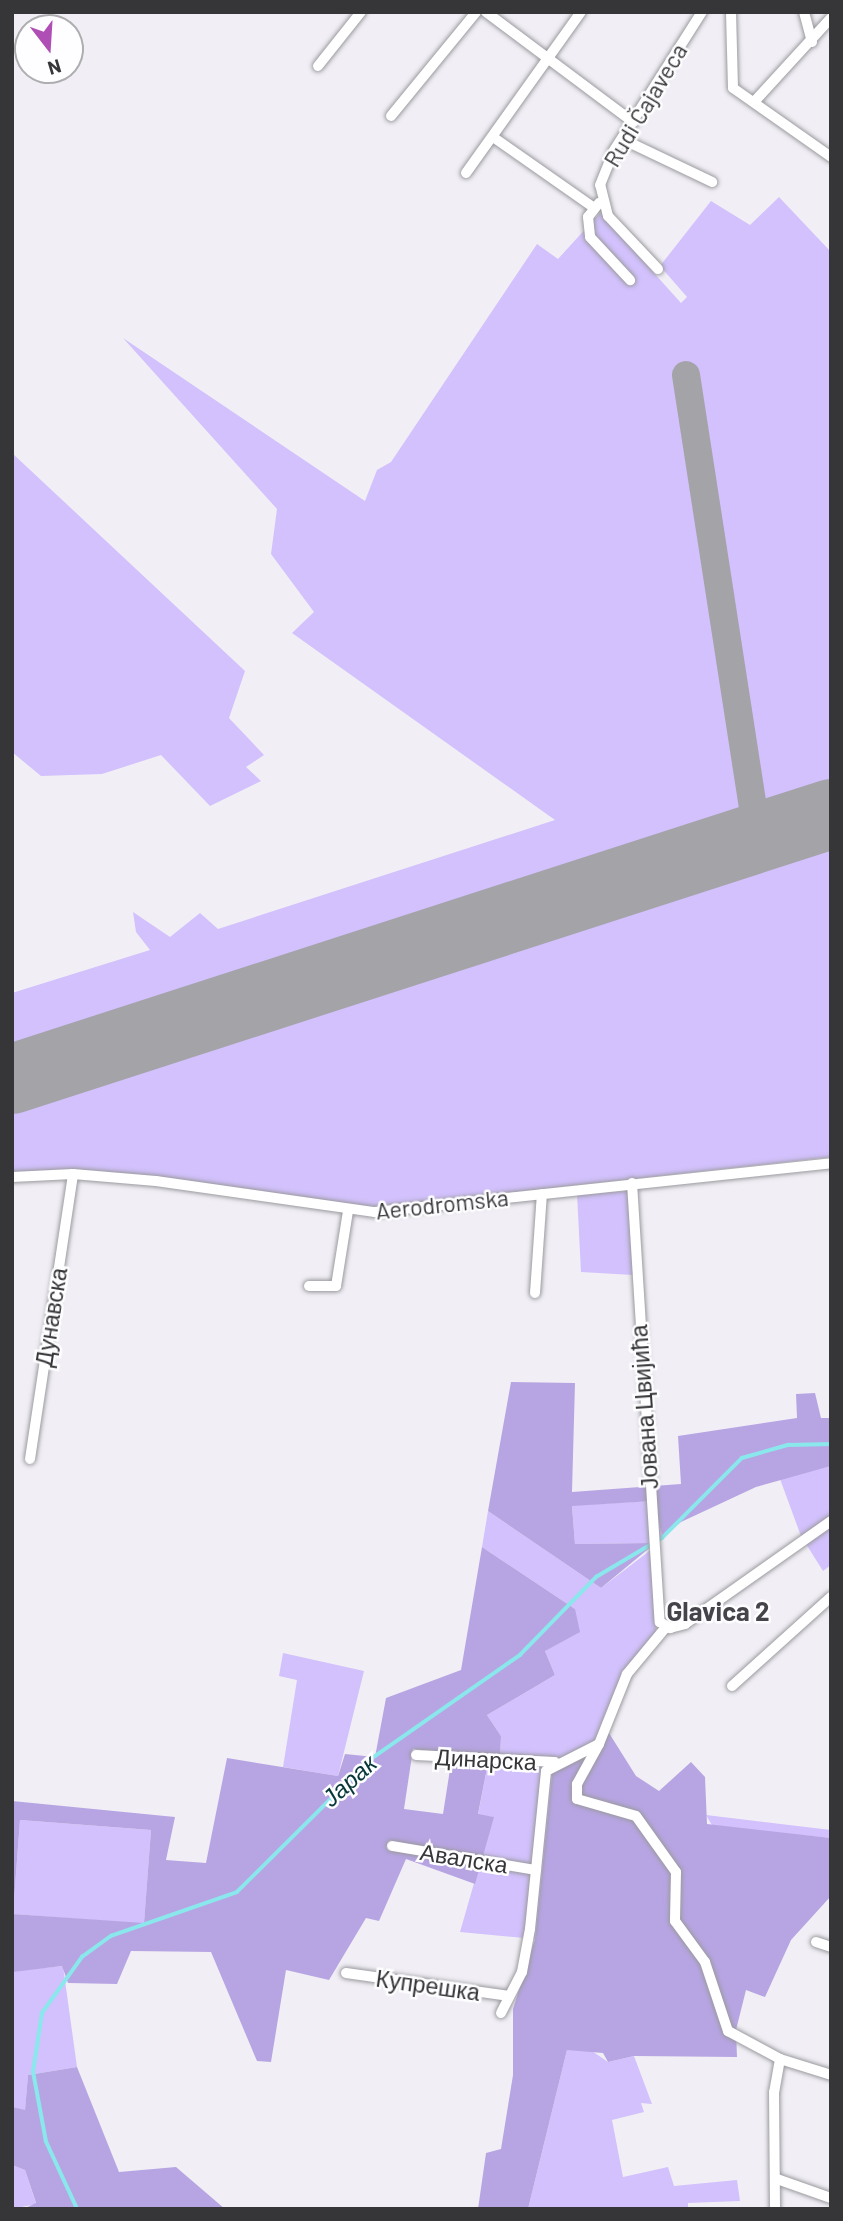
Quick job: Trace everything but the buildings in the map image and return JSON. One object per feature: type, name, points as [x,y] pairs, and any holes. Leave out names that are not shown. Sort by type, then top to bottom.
[{"type":"street","points":[[318,66],[360,12]]},
{"type":"street","points":[[391,116],[475,12]]},
{"type":"street","points":[[486,12],[633,122]]},
{"type":"street","points":[[466,173],[581,12]]},
{"type":"street","name":"Rudi Čajaveca","points":[[630,279],[590,237],[604,169],[702,12]]},
{"type":"street","points":[[731,12],[731,81],[754,102],[831,157]]},
{"type":"street","points":[[804,12],[812,42]]},
{"type":"street","points":[[754,102],[812,42],[831,18]]},
{"type":"street","points":[[494,137],[597,204],[657,269]]},
{"type":"street","points":[[622,139],[712,182]]},
{"type":"street","name":"Aerodromska","points":[[12,1178],[73,1174],[228,1190],[348,1211],[411,1211],[632,1183],[831,1163]]},
{"type":"street","name":"Дунавска","points":[[30,1459],[73,1174]]},
{"type":"street","name":"Јована Цвијића","points":[[632,1183],[649,1507],[659,1618],[666,1627]]},
{"type":"street","points":[[535,1293],[542,1194]]},
{"type":"street","points":[[309,1286],[336,1286],[348,1211]]},
{"type":"street","points":[[831,1521],[685,1623],[666,1627],[626,1674],[599,1744],[577,1784],[577,1799],[636,1816],[680,1881],[675,1921],[705,1962],[729,2031],[780,2059],[831,2075]]},
{"type":"street","points":[[732,1686],[831,1597]]},
{"type":"street","points":[[501,2013],[522,1972],[546,1771],[555,1762],[584,1756],[599,1744]]},
{"type":"street","name":"Динарска","points":[[416,1755],[555,1762]]},
{"type":"street","name":"Авалска","points":[[392,1846],[536,1870]]},
{"type":"street","points":[[816,1942],[831,1947]]},
{"type":"street","name":"Купрешка","points":[[346,1973],[509,1996]]},
{"type":"street","points":[[775,2209],[777,2179],[774,2092],[780,2059]]},
{"type":"street","points":[[777,2179],[831,2198]]},
{"type":"shaded area","points":[[779,197],[831,252],[831,1157],[361,1209],[62,1170],[12,1173],[12,993],[150,950],[136,932],[133,912],[170,937],[200,913],[218,929],[555,820],[292,633],[314,612],[271,554],[277,509],[123,338],[365,501],[377,470],[391,462],[537,244],[558,259],[600,213],[681,303],[687,297],[660,266],[711,201],[750,225]]},
{"type":"shaded area","points":[[12,453],[245,671],[229,718],[264,755],[246,767],[261,781],[210,806],[161,755],[102,774],[41,776],[12,752]]},
{"type":"shaded area","points":[[628,1191],[633,1275],[581,1272],[577,1194]]},
{"type":"shaded area","points":[[511,1382],[575,1383],[572,1492],[681,1484],[678,1436],[797,1418],[796,1394],[815,1393],[821,1418],[831,1418],[831,1466],[756,1487],[681,1522],[601,1588],[488,1511]],"holes":[[[653,1501],[662,1535],[650,1543],[575,1544],[572,1506]]]},
{"type":"shaded area","points":[[831,1466],[831,1565],[823,1571],[801,1536],[780,1479]]},
{"type":"shaded area","points":[[654,1501],[662,1535],[650,1543],[575,1544],[572,1505]]},
{"type":"shaded area","points":[[488,1511],[601,1588],[652,1549],[656,1633],[615,1690],[600,1740],[565,1758],[500,1759],[501,1736],[487,1715],[555,1675],[545,1651],[575,1609],[482,1547]]},
{"type":"shaded area","points":[[482,1547],[575,1609],[580,1632],[545,1651],[555,1675],[487,1715],[501,1736],[500,1759],[413,1749],[404,1809],[443,1814],[451,1763],[487,1768],[478,1814],[494,1817],[475,1884],[406,1859],[379,1921],[366,1918],[329,1980],[286,1970],[271,2062],[257,2061],[211,1952],[131,1951],[117,1984],[68,1983],[62,1966],[13,1972],[12,1801],[175,1817],[166,1860],[206,1863],[227,1758],[338,1776],[345,1754],[375,1757],[386,1698],[461,1670]],"holes":[[[20,1820],[151,1830],[144,1923],[13,1914]]]},
{"type":"shaded area","points":[[283,1653],[364,1671],[338,1776],[283,1767],[297,1680],[279,1676]]},
{"type":"shaded area","points":[[609,1733],[636,1776],[659,1791],[691,1762],[705,1777],[707,1824],[831,1838],[831,1896],[791,1940],[765,1997],[746,1990],[736,2030],[737,2057],[634,2056],[608,2062],[603,2053],[567,2050],[528,2209],[478,2209],[486,2153],[501,2149],[513,2075],[513,2009],[535,1939],[553,1765],[589,1756]]},
{"type":"shaded area","points":[[553,1765],[535,1939],[460,1932],[493,1817],[478,1815],[487,1768]]},
{"type":"shaded area","points":[[706,1815],[831,1830],[831,1838],[713,1827]]},
{"type":"shaded area","points":[[20,1820],[151,1830],[144,1924],[13,1914]]},
{"type":"shaded area","points":[[63,1966],[77,2067],[28,2075],[25,2111],[12,2107],[12,1971]]},
{"type":"shaded area","points":[[589,2049],[608,2062],[634,2056],[652,2104],[641,2103],[644,2112],[612,2120],[623,2177],[668,2167],[674,2186],[737,2180],[740,2201],[688,2203],[688,2209],[528,2209],[567,2050]]},
{"type":"shaded area","points":[[77,2067],[119,2172],[176,2167],[225,2209],[23,2209],[36,2203],[25,2170],[12,2165],[12,2107],[25,2110],[28,2075]]},
{"type":"shaded area","points":[[12,2165],[25,2170],[36,2204],[12,2209]]},
{"type":"waterway","name":"Јарак","points":[[77,2209],[46,2142],[33,2072],[42,2013],[82,1957],[111,1936],[237,1892],[371,1759],[520,1655],[596,1577],[662,1538],[742,1458],[788,1445],[831,1444]]},
{"type":"taxiway","points":[[686,375],[758,838]]},
{"type":"runway","points":[[12,1079],[831,814]]},
{"type":"district","name":"Glavica 2","points":[[718,1611]]}]
